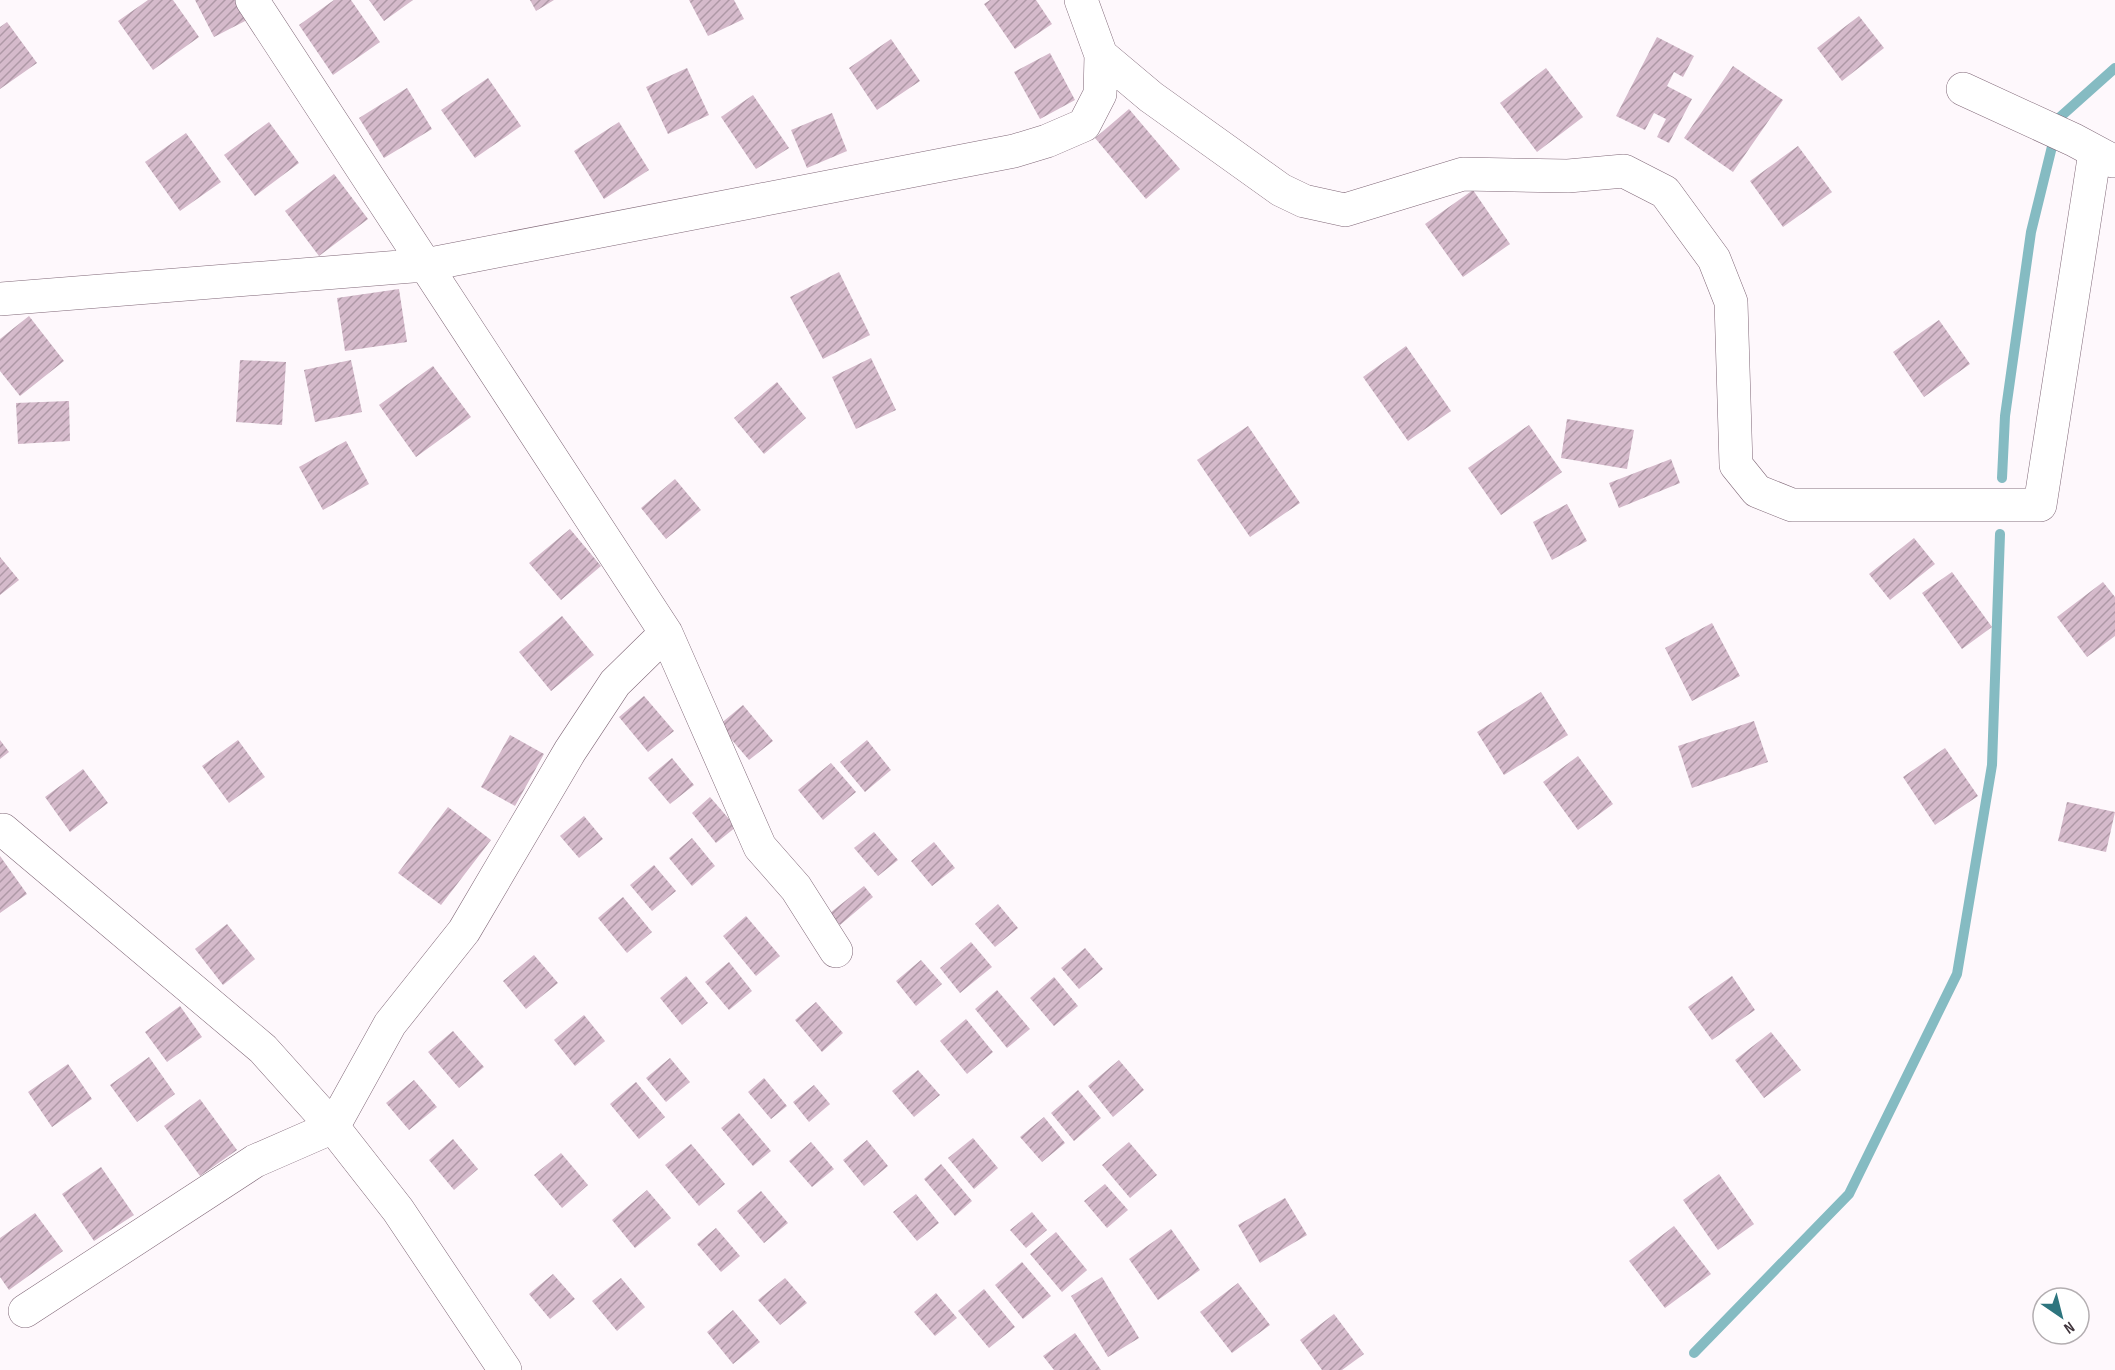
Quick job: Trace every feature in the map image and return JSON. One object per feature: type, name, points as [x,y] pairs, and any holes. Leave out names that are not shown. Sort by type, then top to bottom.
[{"type":"street","points":[[252,0],[666,633],[760,847],[796,888],[836,951]]},
{"type":"street","points":[[0,299],[424,265],[1014,151],[1047,141],[1083,125],[1100,94],[1101,55],[1080,0]]},
{"type":"street","points":[[1101,55],[1151,97],[1281,190],[1304,201],[1345,210],[1463,174],[1568,176],[1624,171],[1665,192],[1714,259],[1731,302],[1736,465],[1757,491],[1792,505],[2040,505],[2094,151],[1963,89]]},
{"type":"street","points":[[25,1311],[255,1161],[333,1127],[390,1024],[464,931],[570,751],[615,683],[666,633]]},
{"type":"street","points":[[3,830],[263,1049],[333,1127],[398,1210],[504,1370]]},
{"type":"building","points":[[148,0],[173,0],[199,37],[153,70],[118,21]]},
{"type":"building","points":[[195,0],[239,0],[249,19],[214,37]]},
{"type":"building","points":[[334,0],[351,0],[380,42],[333,75],[299,25]]},
{"type":"building","points":[[369,0],[413,0],[384,21]]},
{"type":"building","points":[[530,0],[554,0],[536,11]]},
{"type":"building","points":[[689,0],[734,0],[744,19],[708,36]]},
{"type":"building","points":[[990,0],[1036,0],[1052,24],[1015,49],[984,4]]},
{"type":"building","points":[[1859,16],[1884,48],[1842,81],[1817,48]]},
{"type":"building","points":[[7,22],[37,63],[0,89],[0,27]]},
{"type":"building","points":[[1657,37],[1694,56],[1683,77],[1674,72],[1667,86],[1692,99],[1669,143],[1657,137],[1666,119],[1654,113],[1645,130],[1616,116]]},
{"type":"building","points":[[891,39],[920,81],[877,110],[849,68]]},
{"type":"building","points":[[1050,53],[1075,100],[1040,119],[1014,72]]},
{"type":"building","points":[[1733,66],[1783,100],[1733,172],[1684,138]]},
{"type":"building","points":[[687,68],[709,115],[668,134],[646,87]]},
{"type":"building","points":[[1546,68],[1583,117],[1537,152],[1500,103]]},
{"type":"building","points":[[488,78],[521,126],[475,158],[441,110]]},
{"type":"building","points":[[407,88],[432,129],[384,158],[359,118]]},
{"type":"building","points":[[753,95],[789,148],[756,169],[721,117]]},
{"type":"building","points":[[1129,109],[1180,169],[1146,199],[1095,138]]},
{"type":"building","points":[[832,113],[847,151],[807,168],[791,130]]},
{"type":"building","points":[[269,122],[299,163],[255,196],[224,155]]},
{"type":"building","points":[[619,122],[649,170],[604,199],[574,151]]},
{"type":"building","points":[[186,133],[221,182],[180,211],[145,162]]},
{"type":"building","points":[[1798,146],[1832,192],[1783,227],[1750,181]]},
{"type":"building","points":[[334,174],[368,219],[319,256],[285,211]]},
{"type":"building","points":[[1473,190],[1510,244],[1463,277],[1425,224]]},
{"type":"building","points":[[839,272],[870,335],[823,359],[790,297]]},
{"type":"building","points":[[399,289],[407,342],[345,351],[337,298]]},
{"type":"building","points":[[29,316],[64,361],[20,396],[0,371],[0,339]]},
{"type":"building","points":[[1939,320],[1970,364],[1924,397],[1893,352]]},
{"type":"building","points":[[1406,346],[1451,411],[1408,441],[1363,377]]},
{"type":"building","points":[[871,358],[896,410],[856,429],[832,377]]},
{"type":"building","points":[[240,360],[286,362],[282,425],[236,422]]},
{"type":"building","points":[[351,360],[362,412],[315,422],[304,370]]},
{"type":"building","points":[[433,366],[471,417],[416,457],[379,405]]},
{"type":"building","points":[[777,382],[806,418],[764,454],[734,418]]},
{"type":"building","points":[[69,401],[70,441],[18,444],[16,403]]},
{"type":"building","points":[[1567,419],[1634,430],[1627,469],[1561,458]]},
{"type":"building","points":[[1529,425],[1562,472],[1501,515],[1468,468]]},
{"type":"building","points":[[1248,426],[1300,503],[1250,537],[1197,460]]},
{"type":"building","points":[[346,441],[369,484],[323,510],[299,467]]},
{"type":"building","points":[[1671,459],[1680,483],[1619,508],[1609,483]]},
{"type":"building","points":[[675,479],[701,510],[666,539],[641,508]]},
{"type":"building","points":[[1567,504],[1587,541],[1552,560],[1533,522]]},
{"type":"building","points":[[570,529],[601,566],[561,600],[529,563]]},
{"type":"building","points":[[1914,538],[1935,564],[1890,600],[1869,574]]},
{"type":"building","points":[[0,557],[19,580],[0,595]]},
{"type":"building","points":[[1952,572],[1992,627],[1962,649],[1922,593]]},
{"type":"building","points":[[2103,582],[2115,597],[2115,636],[2087,657],[2057,617]]},
{"type":"building","points":[[562,616],[594,655],[551,691],[519,652]]},
{"type":"building","points":[[1712,623],[1740,676],[1692,701],[1665,648]]},
{"type":"building","points":[[1541,692],[1568,735],[1504,775],[1477,732]]},
{"type":"building","points":[[644,696],[674,731],[648,752],[619,717]]},
{"type":"building","points":[[743,705],[773,741],[749,760],[719,725]]},
{"type":"building","points":[[1754,721],[1768,762],[1692,788],[1678,746]]},
{"type":"building","points":[[510,735],[544,754],[515,806],[481,787]]},
{"type":"building","points":[[0,740],[9,752],[0,759]]},
{"type":"building","points":[[238,740],[265,777],[229,803],[202,766]]},
{"type":"building","points":[[867,740],[891,770],[865,792],[840,762]]},
{"type":"building","points":[[1945,748],[1978,796],[1935,825],[1903,777]]},
{"type":"building","points":[[1578,756],[1613,804],[1578,830],[1543,782]]},
{"type":"building","points":[[672,758],[694,785],[670,804],[648,778]]},
{"type":"building","points":[[831,763],[856,792],[823,820],[798,790]]},
{"type":"building","points":[[83,769],[108,803],[70,832],[45,797]]},
{"type":"building","points":[[710,797],[736,827],[716,843],[692,813]]},
{"type":"building","points":[[2067,802],[2115,812],[2106,852],[2058,841]]},
{"type":"building","points":[[448,807],[491,840],[441,905],[398,873]]},
{"type":"building","points":[[584,816],[603,839],[579,858],[560,836]]},
{"type":"building","points":[[874,832],[898,860],[878,876],[854,848]]},
{"type":"building","points":[[692,838],[715,866],[692,886],[669,858]]},
{"type":"building","points":[[934,842],[955,868],[932,886],[911,861]]},
{"type":"building","points":[[0,856],[27,894],[0,913]]},
{"type":"building","points":[[654,865],[676,891],[652,911],[630,885]]},
{"type":"building","points":[[864,886],[873,897],[840,925],[830,913]]},
{"type":"building","points":[[623,897],[652,932],[627,953],[598,918]]},
{"type":"building","points":[[998,904],[1018,928],[995,947],[975,924]]},
{"type":"building","points":[[746,916],[780,956],[756,976],[723,936]]},
{"type":"building","points":[[227,924],[255,959],[223,985],[195,949]]},
{"type":"building","points":[[971,942],[992,967],[960,993],[940,968]]},
{"type":"building","points":[[1085,948],[1103,969],[1079,989],[1061,968]]},
{"type":"building","points":[[534,955],[558,983],[526,1009],[503,981]]},
{"type":"building","points":[[921,960],[942,984],[916,1006],[896,981]]},
{"type":"building","points":[[729,962],[752,991],[729,1010],[705,982]]},
{"type":"building","points":[[686,976],[708,1003],[682,1025],[660,998]]},
{"type":"building","points":[[1732,976],[1755,1010],[1712,1040],[1688,1007]]},
{"type":"building","points":[[1054,977],[1078,1006],[1054,1026],[1030,998]]},
{"type":"building","points":[[997,990],[1030,1029],[1007,1048],[975,1009]]},
{"type":"building","points":[[816,1002],[843,1033],[822,1052],[795,1020]]},
{"type":"building","points":[[180,1006],[202,1037],[167,1062],[145,1032]]},
{"type":"building","points":[[584,1015],[605,1041],[575,1066],[554,1040]]},
{"type":"building","points":[[966,1019],[993,1052],[967,1074],[940,1041]]},
{"type":"building","points":[[453,1031],[484,1067],[459,1088],[428,1052]]},
{"type":"building","points":[[1771,1032],[1801,1070],[1764,1098],[1735,1060]]},
{"type":"building","points":[[149,1057],[175,1094],[137,1122],[110,1085]]},
{"type":"building","points":[[670,1058],[690,1082],[666,1102],[646,1078]]},
{"type":"building","points":[[1119,1060],[1144,1090],[1113,1117],[1088,1086]]},
{"type":"building","points":[[68,1064],[92,1099],[52,1127],[28,1092]]},
{"type":"building","points":[[918,1070],[940,1095],[914,1117],[892,1091]]},
{"type":"building","points":[[764,1078],[787,1106],[771,1119],[748,1092]]},
{"type":"building","points":[[414,1080],[437,1107],[409,1130],[386,1103]]},
{"type":"building","points":[[636,1082],[665,1117],[639,1139],[610,1104]]},
{"type":"building","points":[[814,1085],[830,1104],[809,1122],[793,1102]]},
{"type":"building","points":[[1078,1090],[1101,1118],[1074,1141],[1051,1113]]},
{"type":"building","points":[[200,1099],[237,1150],[200,1176],[164,1126]]},
{"type":"building","points":[[739,1113],[771,1151],[753,1166],[721,1128]]},
{"type":"building","points":[[1044,1117],[1065,1143],[1042,1162],[1020,1137]]},
{"type":"building","points":[[973,1138],[998,1168],[974,1189],[948,1158]]},
{"type":"building","points":[[453,1139],[478,1169],[454,1190],[429,1160]]},
{"type":"building","points":[[867,1140],[888,1166],[864,1186],[843,1160]]},
{"type":"building","points":[[811,1142],[834,1169],[812,1187],[789,1161]]},
{"type":"building","points":[[1129,1142],[1157,1175],[1130,1198],[1102,1165]]},
{"type":"building","points":[[691,1144],[725,1184],[699,1206],[665,1165]]},
{"type":"building","points":[[561,1153],[588,1185],[562,1208],[534,1175]]},
{"type":"building","points":[[941,1164],[972,1201],[955,1216],[924,1179]]},
{"type":"building","points":[[101,1167],[134,1215],[94,1241],[62,1194]]},
{"type":"building","points":[[1719,1174],[1754,1224],[1718,1250],[1683,1200]]},
{"type":"building","points":[[1105,1184],[1128,1210],[1107,1228],[1084,1201]]},
{"type":"building","points":[[647,1190],[671,1218],[635,1248],[612,1220]]},
{"type":"building","points":[[761,1191],[788,1223],[764,1243],[737,1211]]},
{"type":"building","points":[[916,1194],[939,1223],[917,1241],[893,1212]]},
{"type":"building","points":[[1285,1198],[1307,1235],[1260,1263],[1238,1225]]},
{"type":"building","points":[[1032,1212],[1047,1230],[1026,1248],[1010,1230]]},
{"type":"building","points":[[35,1213],[63,1251],[9,1290],[0,1277],[0,1238]]},
{"type":"building","points":[[1674,1226],[1711,1274],[1665,1308],[1629,1261]]},
{"type":"building","points":[[716,1228],[740,1256],[721,1272],[697,1244]]},
{"type":"building","points":[[1171,1229],[1200,1270],[1158,1300],[1129,1259]]},
{"type":"building","points":[[1056,1232],[1087,1270],[1062,1292],[1030,1254]]},
{"type":"building","points":[[1022,1262],[1051,1296],[1023,1319],[995,1285]]},
{"type":"building","points":[[553,1274],[575,1299],[550,1319],[529,1294]]},
{"type":"building","points":[[1102,1277],[1139,1338],[1108,1357],[1071,1296]]},
{"type":"building","points":[[621,1278],[645,1307],[617,1331],[592,1301]]},
{"type":"building","points":[[785,1278],[807,1303],[780,1325],[758,1300]]},
{"type":"building","points":[[1238,1283],[1270,1325],[1232,1353],[1200,1312]]},
{"type":"building","points":[[984,1289],[1015,1327],[989,1348],[958,1311]]},
{"type":"building","points":[[936,1293],[957,1318],[935,1336],[914,1312]]},
{"type":"building","points":[[733,1310],[760,1342],[733,1364],[707,1332]]},
{"type":"building","points":[[1334,1314],[1364,1354],[1342,1370],[1322,1370],[1300,1340]]},
{"type":"building","points":[[1075,1333],[1101,1370],[1054,1370],[1043,1356]]},
{"type":"waterway","points":[[2002,478],[2005,416],[2031,232],[2059,118],[2115,68]]},
{"type":"waterway","points":[[1694,1353],[1849,1194],[1957,974],[1992,765],[2000,534]]}]
